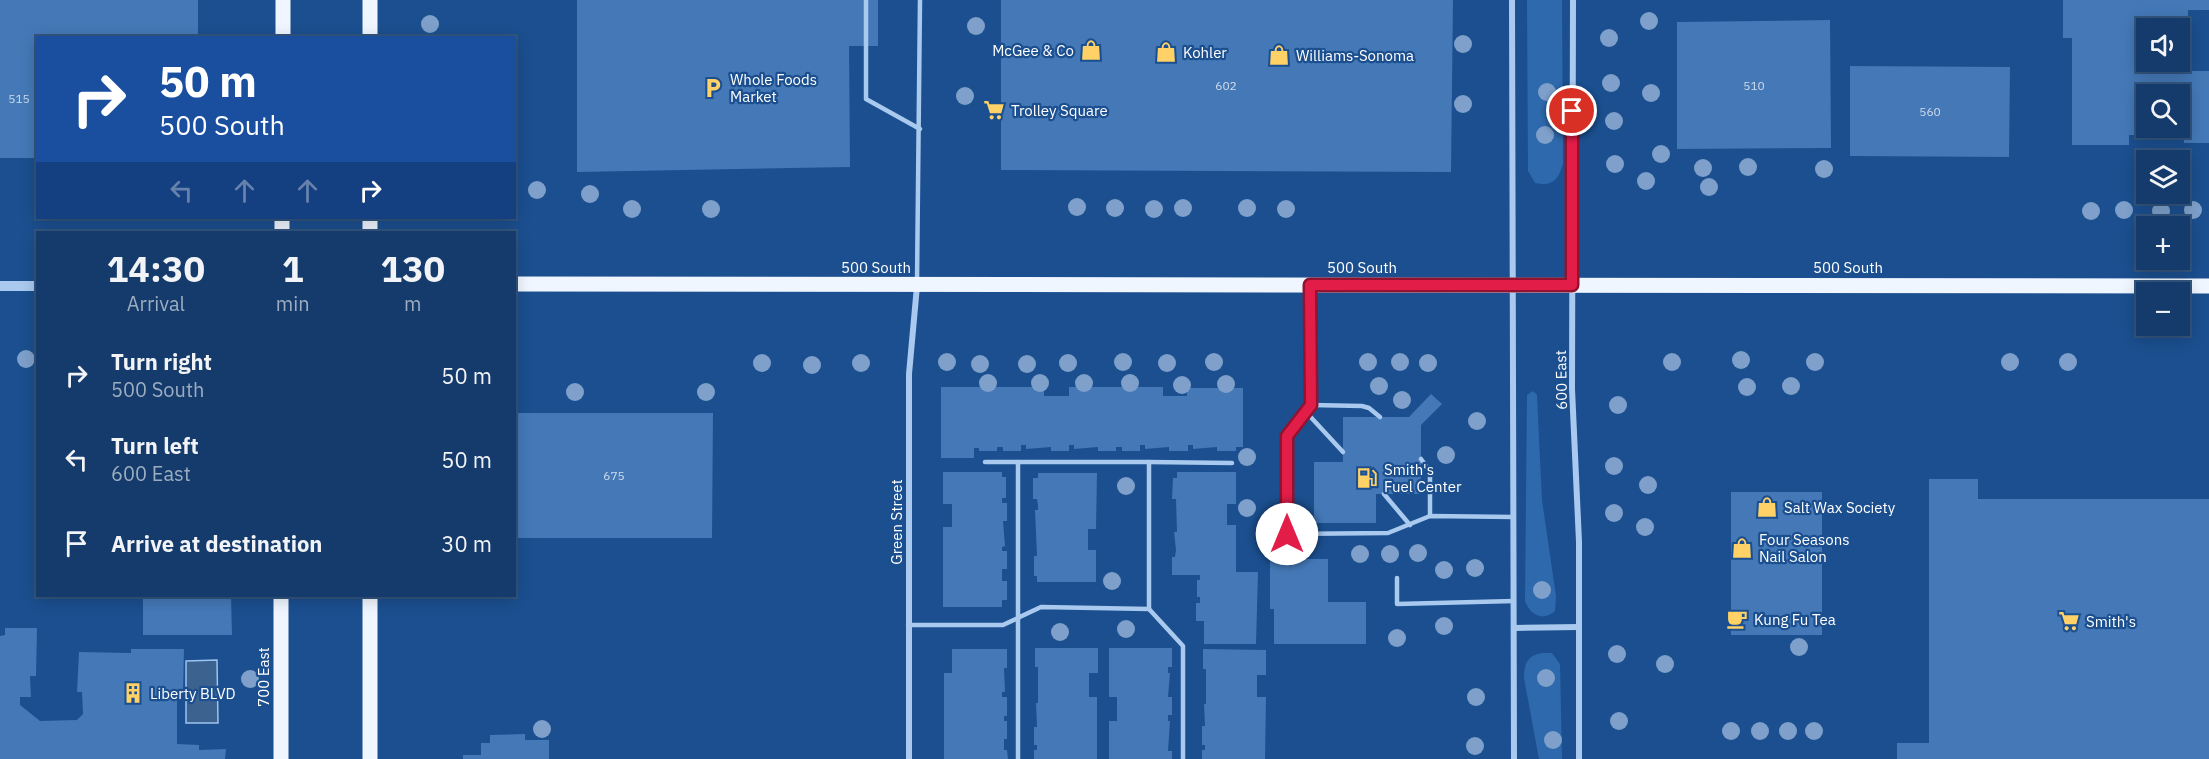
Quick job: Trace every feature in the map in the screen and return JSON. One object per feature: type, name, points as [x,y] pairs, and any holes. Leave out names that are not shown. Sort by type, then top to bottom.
[{"type":"main road","points":[[283,0],[283,36]]},
{"type":"main road","points":[[370,0],[370,36]]},
{"type":"main road","name":"500 South","points":[[516,284],[2209,286]]},
{"type":"main road","name":"700 East","points":[[281,597],[281,759]]},
{"type":"main road","points":[[370,597],[370,759]]},
{"type":"street","points":[[1512,0],[1514,759]]},
{"type":"street","name":"600 East","points":[[1573,0],[1572,388],[1579,542],[1579,759]]},
{"type":"street","name":"Green Street","points":[[909,759],[909,374],[917,285]]},
{"type":"street","points":[[0,286],[36,286]]},
{"type":"street","points":[[1514,628],[1579,627]]},
{"type":"lane","points":[[866,0],[867,99],[920,129]]},
{"type":"lane","points":[[917,285],[920,0]]},
{"type":"lane","points":[[1310,285],[1311,405],[1287,436],[1287,534],[1388,533],[1430,516],[1513,517]]},
{"type":"lane","points":[[1311,405],[1362,406],[1369,408],[1380,417]]},
{"type":"lane","points":[[1306,412],[1343,452]]},
{"type":"lane","points":[[1421,459],[1430,471],[1430,516]]},
{"type":"lane","points":[[985,462],[1232,463]]},
{"type":"lane","points":[[1018,462],[1018,759]]},
{"type":"lane","points":[[1149,462],[1149,609],[1183,646],[1183,759]]},
{"type":"lane","points":[[1384,494],[1410,525]]},
{"type":"lane","points":[[1397,578],[1397,604],[1514,601]]},
{"type":"lane","points":[[908,625],[1003,625],[1041,608],[1149,609]]},
{"type":"shaded area","points":[[1527,0],[1562,0],[1563,163],[1557,177],[1551,183],[1546,184],[1535,183],[1528,171]]},
{"type":"shaded area","points":[[1533,391],[1537,395],[1542,500],[1556,596],[1555,611],[1546,616],[1534,613],[1525,601],[1527,395]]},
{"type":"shaded area","points":[[1543,653],[1552,653],[1560,664],[1562,759],[1539,759],[1524,678],[1525,668],[1530,658]]},
{"type":"shaded area","points":[[217,660],[218,723],[186,723],[186,661]]},
{"type":"building","points":[[0,0],[198,0],[198,36],[36,36],[36,158],[0,158]]},
{"type":"building","name":"Whole Foods Market","points":[[577,0],[878,0],[878,46],[849,46],[850,167],[577,172]]},
{"type":"building","points":[[1001,0],[1453,0],[1451,172],[1001,170]]},
{"type":"building","points":[[2063,0],[2209,0],[2209,10],[2188,10],[2188,18],[2136,18],[2136,72],[2209,71],[2209,143],[2184,143],[2184,138],[2190,138],[2190,84],[2136,84],[2136,135],[2129,135],[2129,145],[2072,145],[2072,38],[2063,38]]},
{"type":"building","points":[[1830,20],[1831,148],[1677,149],[1677,22]]},
{"type":"building","points":[[1850,66],[2010,67],[2009,157],[1850,156]]},
{"type":"building","points":[[941,387],[1044,387],[1044,396],[1069,396],[1069,387],[1163,387],[1163,396],[1187,396],[1187,388],[1243,388],[1243,447],[1236,447],[1236,451],[1217,451],[1217,447],[1193,449],[1193,445],[1188,445],[1188,451],[1169,451],[1169,447],[1145,449],[1145,445],[1140,445],[1140,451],[1122,451],[1122,447],[1116,447],[1116,451],[1098,451],[1098,447],[1074,449],[1074,445],[1069,445],[1069,451],[1051,451],[1051,447],[1026,449],[1026,445],[1021,445],[1021,451],[1003,451],[1003,447],[997,447],[997,451],[979,451],[979,448],[974,448],[974,458],[941,458]]},
{"type":"building","name":"Smith's Fuel Center","points":[[1431,394],[1442,404],[1421,425],[1421,494],[1376,494],[1376,523],[1314,523],[1314,462],[1343,462],[1343,417],[1409,417]]},
{"type":"building","points":[[516,413],[713,413],[712,538],[516,538]]},
{"type":"building","points":[[943,472],[1002,472],[1002,477],[1006,477],[1006,498],[1002,498],[1002,503],[1007,503],[1007,521],[1003,521],[1005,546],[1002,547],[1002,551],[1007,551],[1007,569],[1002,569],[1002,581],[1007,581],[1007,600],[1002,600],[1002,607],[943,607],[943,527],[952,527],[952,504],[943,504]]},
{"type":"building","points":[[1177,472],[1236,472],[1236,504],[1227,504],[1227,525],[1236,525],[1236,572],[1258,572],[1256,644],[1204,644],[1204,621],[1196,621],[1196,603],[1200,603],[1200,597],[1197,597],[1197,580],[1200,580],[1200,575],[1172,575],[1172,557],[1175,557],[1176,550],[1174,532],[1177,532],[1176,499],[1172,499],[1173,478],[1177,478]]},
{"type":"building","points":[[1038,473],[1097,473],[1096,529],[1088,529],[1088,550],[1096,550],[1096,582],[1037,582],[1037,576],[1034,576],[1034,556],[1037,556],[1035,510],[1038,510],[1038,505],[1037,499],[1033,499],[1033,478],[1038,478]]},
{"type":"building","name":"Smith's","points":[[1929,479],[1978,479],[1978,499],[2209,499],[2209,759],[1897,759],[1897,743],[1929,743]]},
{"type":"building","points":[[1731,492],[1822,492],[1822,635],[1731,635]]},
{"type":"building","points":[[1270,559],[1328,559],[1328,602],[1366,602],[1366,644],[1274,644],[1274,609],[1270,609]]},
{"type":"building","points":[[143,597],[231,597],[232,635],[143,635]]},
{"type":"building","name":"Liberty BLVD","points":[[5,628],[37,628],[36,676],[30,676],[31,697],[20,697],[20,705],[40,721],[77,720],[83,714],[82,692],[77,692],[79,652],[131,653],[131,649],[184,649],[183,694],[177,694],[177,744],[199,745],[199,750],[226,749],[225,759],[0,759],[0,636],[5,635]]},
{"type":"building","points":[[1035,648],[1098,648],[1098,673],[1089,673],[1089,697],[1097,697],[1097,759],[1034,759],[1034,750],[1037,750],[1037,745],[1034,745],[1034,727],[1037,727],[1036,703],[1038,703],[1038,667],[1035,667]]},
{"type":"building","points":[[1109,648],[1172,648],[1172,667],[1168,667],[1168,673],[1170,673],[1168,697],[1172,697],[1172,715],[1168,715],[1168,721],[1170,721],[1168,751],[1172,751],[1172,759],[1109,759],[1109,721],[1117,721],[1117,697],[1109,697]]},
{"type":"building","points":[[952,649],[1007,649],[1007,668],[1004,668],[1005,692],[1002,692],[1002,697],[1007,697],[1007,716],[1004,716],[1004,721],[1007,721],[1007,739],[1004,739],[1004,750],[1007,750],[1008,759],[944,759],[944,673],[952,673]]},
{"type":"building","points":[[1203,649],[1266,650],[1266,675],[1257,675],[1257,697],[1266,697],[1265,759],[1202,759],[1202,750],[1205,750],[1205,745],[1202,745],[1202,726],[1205,726],[1204,704],[1206,704],[1206,669],[1203,669]]},
{"type":"building","points":[[525,734],[525,740],[549,740],[549,759],[463,759],[463,755],[481,755],[481,743],[490,743],[490,735]]},
{"type":"place","name":"McGee & Co","points":[[1091,50]]},
{"type":"place","name":"Kohler","points":[[1166,52]]},
{"type":"place","name":"Williams-Sonoma","points":[[1279,55]]},
{"type":"place","name":"Whole Foods Market","points":[[713,88]]},
{"type":"place","name":"Trolley Square","points":[[994,110]]},
{"type":"place","name":"Smith's Fuel Center","points":[[1367,478]]},
{"type":"place","name":"Salt Wax Society","points":[[1767,507]]},
{"type":"place","name":"Four Seasons Nail Salon","points":[[1742,548]]},
{"type":"place","name":"Kung Fu Tea","points":[[1737,619]]},
{"type":"place","name":"Smith's","points":[[2069,621]]},
{"type":"place","name":"Liberty BLVD","points":[[133,693]]},
{"type":"route","points":[[1287,534],[1287,436],[1311,405],[1310,285],[1572,285],[1572,111]]}]
